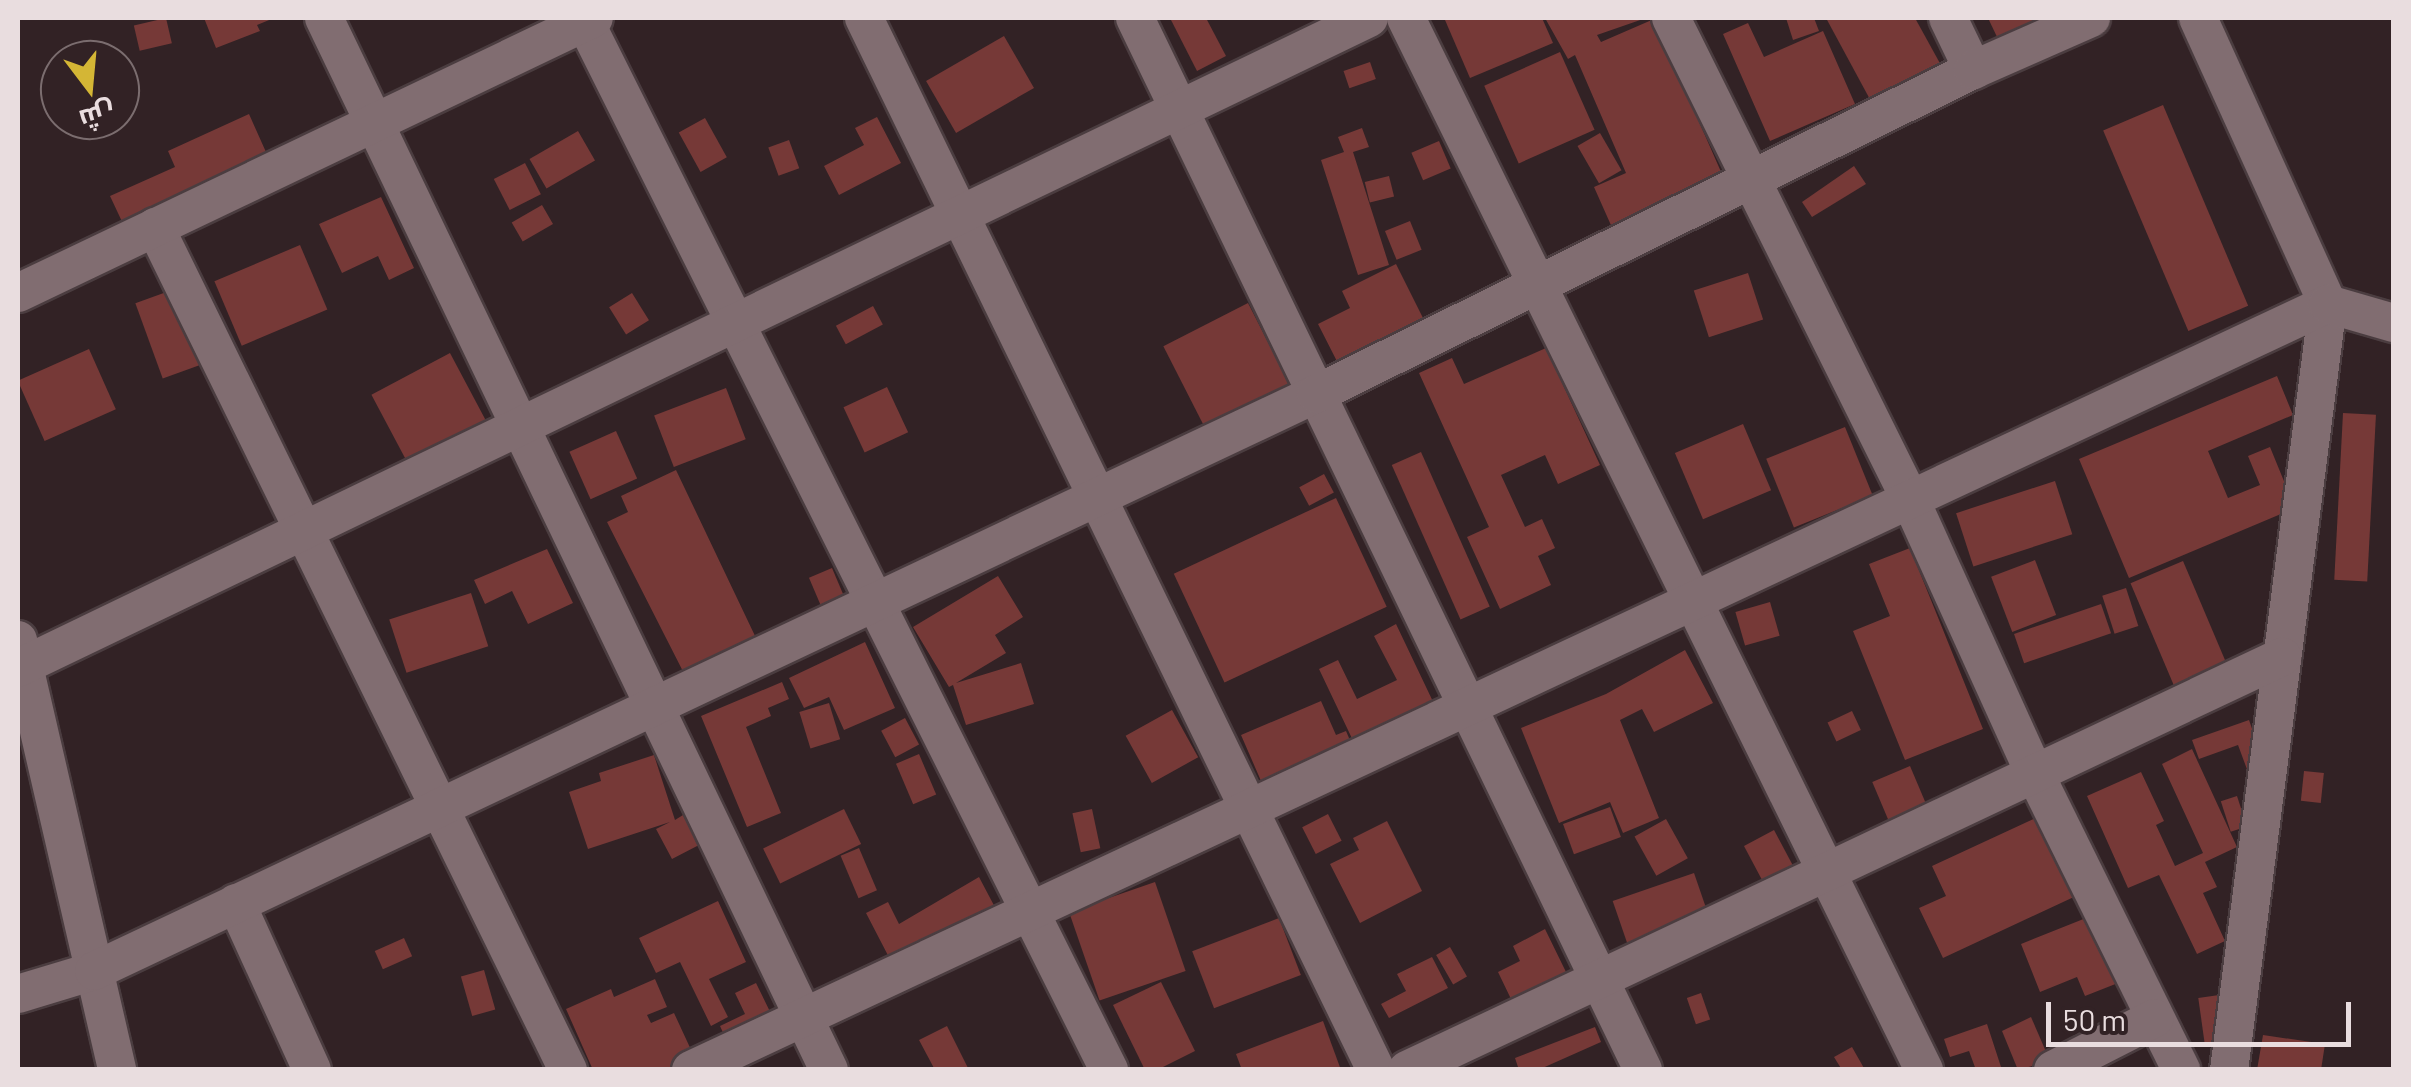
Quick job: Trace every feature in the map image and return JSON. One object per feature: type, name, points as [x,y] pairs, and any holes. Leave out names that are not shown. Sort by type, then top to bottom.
[{"type":"street","points":[[324,18],[829,1070]]},
{"type":"street","points":[[864,18],[1376,1070]]},
{"type":"street","points":[[1135,18],[1643,1070]]},
{"type":"street","points":[[118,1070],[20,658],[305,532],[1369,18]]},
{"type":"street","points":[[1406,18],[1924,1070]]},
{"type":"street","points":[[1671,18],[1910,500],[2034,774],[2180,1070]]},
{"type":"street","points":[[1948,18],[1974,70]]},
{"type":"street","points":[[18,994],[94,971],[1316,394],[1753,183],[1974,70],[2091,18]]},
{"type":"street","points":[[2198,18],[2328,304],[2229,1070]]},
{"type":"street","points":[[18,293],[589,20],[736,324],[1109,1070]]},
{"type":"street","points":[[156,227],[568,1070]]},
{"type":"street","points":[[691,1070],[2328,304],[2394,323]]},
{"type":"street","points":[[1408,1070],[2282,657]]},
{"type":"street","points":[[236,904],[312,1070]]},
{"type":"street","points":[[2054,1070],[2155,1018]]},
{"type":"building","points":[[166,18],[172,43],[140,51],[134,25]]},
{"type":"building","points":[[204,18],[274,18],[257,25],[260,31],[216,48]]},
{"type":"building","points":[[1170,18],[1206,18],[1226,56],[1197,71]]},
{"type":"building","points":[[1542,18],[1553,43],[1470,78],[1445,20]]},
{"type":"building","points":[[1545,18],[1646,18],[1597,35],[1601,42],[1654,19],[1736,206],[1614,232],[1594,187],[1626,173],[1575,55],[1568,59]]},
{"type":"building","points":[[1786,18],[1814,18],[1819,31],[1793,40]]},
{"type":"building","points":[[1826,18],[1915,18],[1942,67],[1873,105]]},
{"type":"building","points":[[1988,18],[2061,18],[2008,60]]},
{"type":"building","points":[[1748,23],[1764,57],[1823,31],[1855,104],[1770,141],[1723,34]]},
{"type":"building","points":[[1004,36],[1034,88],[956,133],[926,81]]},
{"type":"building","points":[[1560,52],[1595,130],[1519,163],[1484,86]]},
{"type":"building","points":[[1370,62],[1376,79],[1349,88],[1344,71]]},
{"type":"building","points":[[2163,105],[2248,306],[2188,331],[2103,130]]},
{"type":"building","points":[[249,114],[270,161],[125,228],[110,196],[175,167],[168,151]]},
{"type":"building","points":[[877,117],[901,163],[839,195],[824,166],[864,145],[855,128]]},
{"type":"building","points":[[705,118],[727,157],[701,172],[679,133]]},
{"type":"building","points":[[1362,128],[1369,147],[1353,152],[1389,265],[1358,275],[1321,160],[1344,152],[1338,137]]},
{"type":"building","points":[[578,131],[595,160],[547,188],[530,159]]},
{"type":"building","points":[[1600,133],[1622,170],[1599,183],[1577,146]]},
{"type":"building","points":[[789,140],[799,168],[779,176],[768,148]]},
{"type":"building","points":[[1439,141],[1451,169],[1423,180],[1411,153]]},
{"type":"building","points":[[525,163],[541,194],[510,210],[494,179]]},
{"type":"building","points":[[1854,166],[1866,184],[1812,217],[1802,202]]},
{"type":"building","points":[[1389,176],[1394,196],[1370,202],[1365,182]]},
{"type":"building","points":[[381,197],[414,268],[389,280],[378,256],[342,273],[319,224]]},
{"type":"building","points":[[542,205],[553,224],[523,242],[512,222]]},
{"type":"building","points":[[1410,221],[1422,250],[1397,260],[1385,231]]},
{"type":"building","points":[[300,245],[327,309],[242,346],[214,281]]},
{"type":"building","points":[[1396,264],[1436,344],[1350,387],[1318,324],[1350,308],[1342,291]]},
{"type":"building","points":[[1748,273],[1763,320],[1709,337],[1694,291]]},
{"type":"building","points":[[172,290],[199,365],[163,379],[135,303]]},
{"type":"building","points":[[632,293],[649,320],[626,334],[609,307]]},
{"type":"building","points":[[1248,303],[1301,406],[1216,449],[1163,346]]},
{"type":"building","points":[[873,306],[883,325],[846,344],[836,326]]},
{"type":"building","points":[[1546,348],[1600,465],[1558,484],[1545,455],[1501,475],[1525,527],[1542,519],[1555,548],[1538,556],[1551,585],[1500,609],[1467,537],[1489,527],[1419,373],[1452,358],[1464,384]]},
{"type":"building","points":[[89,349],[116,409],[45,441],[18,381]]},
{"type":"building","points":[[450,353],[497,442],[419,484],[371,395]]},
{"type":"building","points":[[2277,376],[2293,415],[2208,451],[2228,498],[2260,485],[2248,456],[2270,447],[2295,508],[2129,578],[2079,459]]},
{"type":"building","points":[[887,387],[908,432],[865,453],[843,407]]},
{"type":"building","points":[[726,388],[746,439],[674,467],[654,416]]},
{"type":"building","points":[[2343,413],[2376,415],[2367,581],[2334,580]]},
{"type":"building","points":[[1743,424],[1771,490],[1703,519],[1675,453]]},
{"type":"building","points":[[1845,427],[1873,496],[1794,527],[1766,459]]},
{"type":"building","points":[[616,431],[637,479],[591,499],[569,452]]},
{"type":"building","points":[[1421,452],[1490,606],[1461,619],[1392,465]]},
{"type":"building","points":[[676,470],[767,661],[695,695],[607,522],[628,512],[621,496]]},
{"type":"building","points":[[1324,474],[1334,493],[1309,506],[1299,487]]},
{"type":"building","points":[[2055,481],[2072,534],[1973,566],[1956,513]]},
{"type":"building","points":[[1336,498],[1387,607],[1224,682],[1174,574]]},
{"type":"building","points":[[1910,548],[1983,729],[1905,760],[1853,631],[1890,616],[1869,564]]},
{"type":"building","points":[[547,549],[573,603],[528,624],[512,591],[485,604],[474,580]]},
{"type":"building","points":[[2035,560],[2056,615],[2012,632],[1991,577]]},
{"type":"building","points":[[2183,561],[2228,666],[2175,688],[2131,583]]},
{"type":"building","points":[[832,568],[849,608],[826,617],[809,578]]},
{"type":"building","points":[[998,576],[1023,617],[995,635],[1006,653],[956,683],[1021,663],[1034,704],[966,725],[953,685],[949,687],[913,627]]},
{"type":"building","points":[[2126,588],[2138,626],[2115,634],[2102,596]]},
{"type":"building","points":[[471,593],[488,646],[407,673],[389,620]]},
{"type":"building","points":[[1770,602],[1780,636],[1745,646],[1735,612]]},
{"type":"building","points":[[2101,604],[2111,633],[2024,663],[2014,634]]},
{"type":"building","points":[[1396,624],[1437,710],[1357,749],[1319,669],[1338,660],[1357,699],[1397,680],[1374,636]]},
{"type":"building","points":[[865,642],[895,708],[844,730],[829,697],[804,708],[789,678]]},
{"type":"building","points":[[1685,650],[1713,703],[1654,732],[1642,709],[1620,720],[1659,818],[1623,833],[1610,802],[1559,823],[1521,728],[1606,694]]},
{"type":"building","points":[[782,682],[789,699],[768,708],[771,716],[746,727],[781,813],[747,827],[701,716]]},
{"type":"building","points":[[1321,701],[1336,735],[1346,731],[1358,759],[1268,797],[1241,735]]},
{"type":"building","points":[[829,703],[840,739],[810,748],[799,712]]},
{"type":"building","points":[[1172,710],[1198,757],[1152,783],[1126,736]]},
{"type":"building","points":[[1852,711],[1861,730],[1836,741],[1828,722]]},
{"type":"building","points":[[905,718],[919,744],[895,757],[881,731]]},
{"type":"building","points":[[2249,720],[2265,766],[2248,772],[2238,745],[2199,759],[2192,740]]},
{"type":"building","points":[[2192,749],[2237,847],[2205,862],[2217,887],[2203,893],[2225,941],[2197,954],[2159,875],[2128,888],[2087,796],[2141,772],[2164,821],[2156,825],[2175,866],[2203,853],[2162,764]]},
{"type":"building","points":[[919,754],[936,795],[913,804],[896,764]]},
{"type":"building","points":[[654,755],[675,820],[683,815],[699,845],[672,859],[656,829],[670,822],[588,849],[569,792],[601,781],[599,773]]},
{"type":"building","points":[[1910,766],[1933,819],[1895,835],[1872,782]]},
{"type":"building","points":[[2304,771],[2324,773],[2321,803],[2301,801]]},
{"type":"building","points":[[2237,796],[2247,826],[2231,832],[2221,801]]},
{"type":"building","points":[[1610,807],[1621,837],[1574,854],[1563,824]]},
{"type":"building","points":[[844,809],[861,844],[780,884],[763,848]]},
{"type":"building","points":[[1092,809],[1100,848],[1081,852],[1072,813]]},
{"type":"building","points":[[1328,814],[1342,841],[1316,854],[1302,827]]},
{"type":"building","points":[[2038,817],[2076,896],[1943,958],[1919,908],[1946,896],[1932,866]]},
{"type":"building","points":[[1666,819],[1688,858],[1656,876],[1635,836]]},
{"type":"building","points":[[1387,821],[1422,891],[1360,923],[1330,864],[1359,850],[1353,838]]},
{"type":"building","points":[[1774,830],[1795,870],[1765,886],[1744,846]]},
{"type":"building","points":[[859,848],[877,890],[859,898],[841,856]]},
{"type":"building","points":[[1694,873],[1710,920],[1629,948],[1613,901]]},
{"type":"building","points":[[979,877],[998,913],[894,967],[866,913],[888,902],[899,924]]},
{"type":"building","points":[[1155,882],[1186,971],[1100,1001],[1069,912]]},
{"type":"building","points":[[718,901],[746,962],[709,979],[728,1017],[711,1026],[680,962],[656,973],[639,938]]},
{"type":"building","points":[[2091,916],[2118,983],[2085,996],[2077,977],[2040,992],[2021,944]]},
{"type":"building","points":[[1279,918],[1301,975],[1214,1008],[1192,951]]},
{"type":"building","points":[[1545,929],[1566,972],[1511,999],[1498,972],[1520,961],[1513,946]]},
{"type":"building","points":[[404,938],[412,956],[383,969],[375,951]]},
{"type":"building","points":[[1450,947],[1467,976],[1453,984],[1436,955]]},
{"type":"building","points":[[1432,957],[1448,988],[1389,1018],[1381,1004],[1406,991],[1397,974]]},
{"type":"building","points":[[484,970],[495,1009],[472,1016],[461,977]]},
{"type":"building","points":[[655,979],[667,1007],[647,1015],[651,1023],[674,1013],[699,1067],[593,1070],[566,1009],[611,989],[614,997]]},
{"type":"building","points":[[1161,982],[1195,1051],[1157,1070],[1145,1070],[1113,1005]]},
{"type":"building","points":[[756,983],[778,1028],[731,1050],[720,1026],[745,1014],[735,993]]},
{"type":"building","points":[[1701,993],[1710,1019],[1696,1024],[1687,998]]},
{"type":"building","points":[[2226,994],[2233,1043],[2205,1046],[2198,998]]},
{"type":"building","points":[[2031,1017],[2050,1061],[2018,1070],[2002,1031]]},
{"type":"building","points":[[1323,1021],[1341,1070],[1242,1070],[1236,1054]]},
{"type":"building","points":[[1987,1024],[2002,1070],[1976,1070],[1969,1051],[1950,1057],[1944,1039]]},
{"type":"building","points":[[947,1026],[969,1070],[935,1070],[919,1040]]},
{"type":"building","points":[[1595,1027],[1601,1042],[1538,1070],[1519,1070],[1515,1058]]},
{"type":"building","points":[[2263,1035],[2325,1044],[2321,1070],[2257,1070]]},
{"type":"building","points":[[1852,1047],[1865,1070],[1842,1070],[1834,1057]]}]
